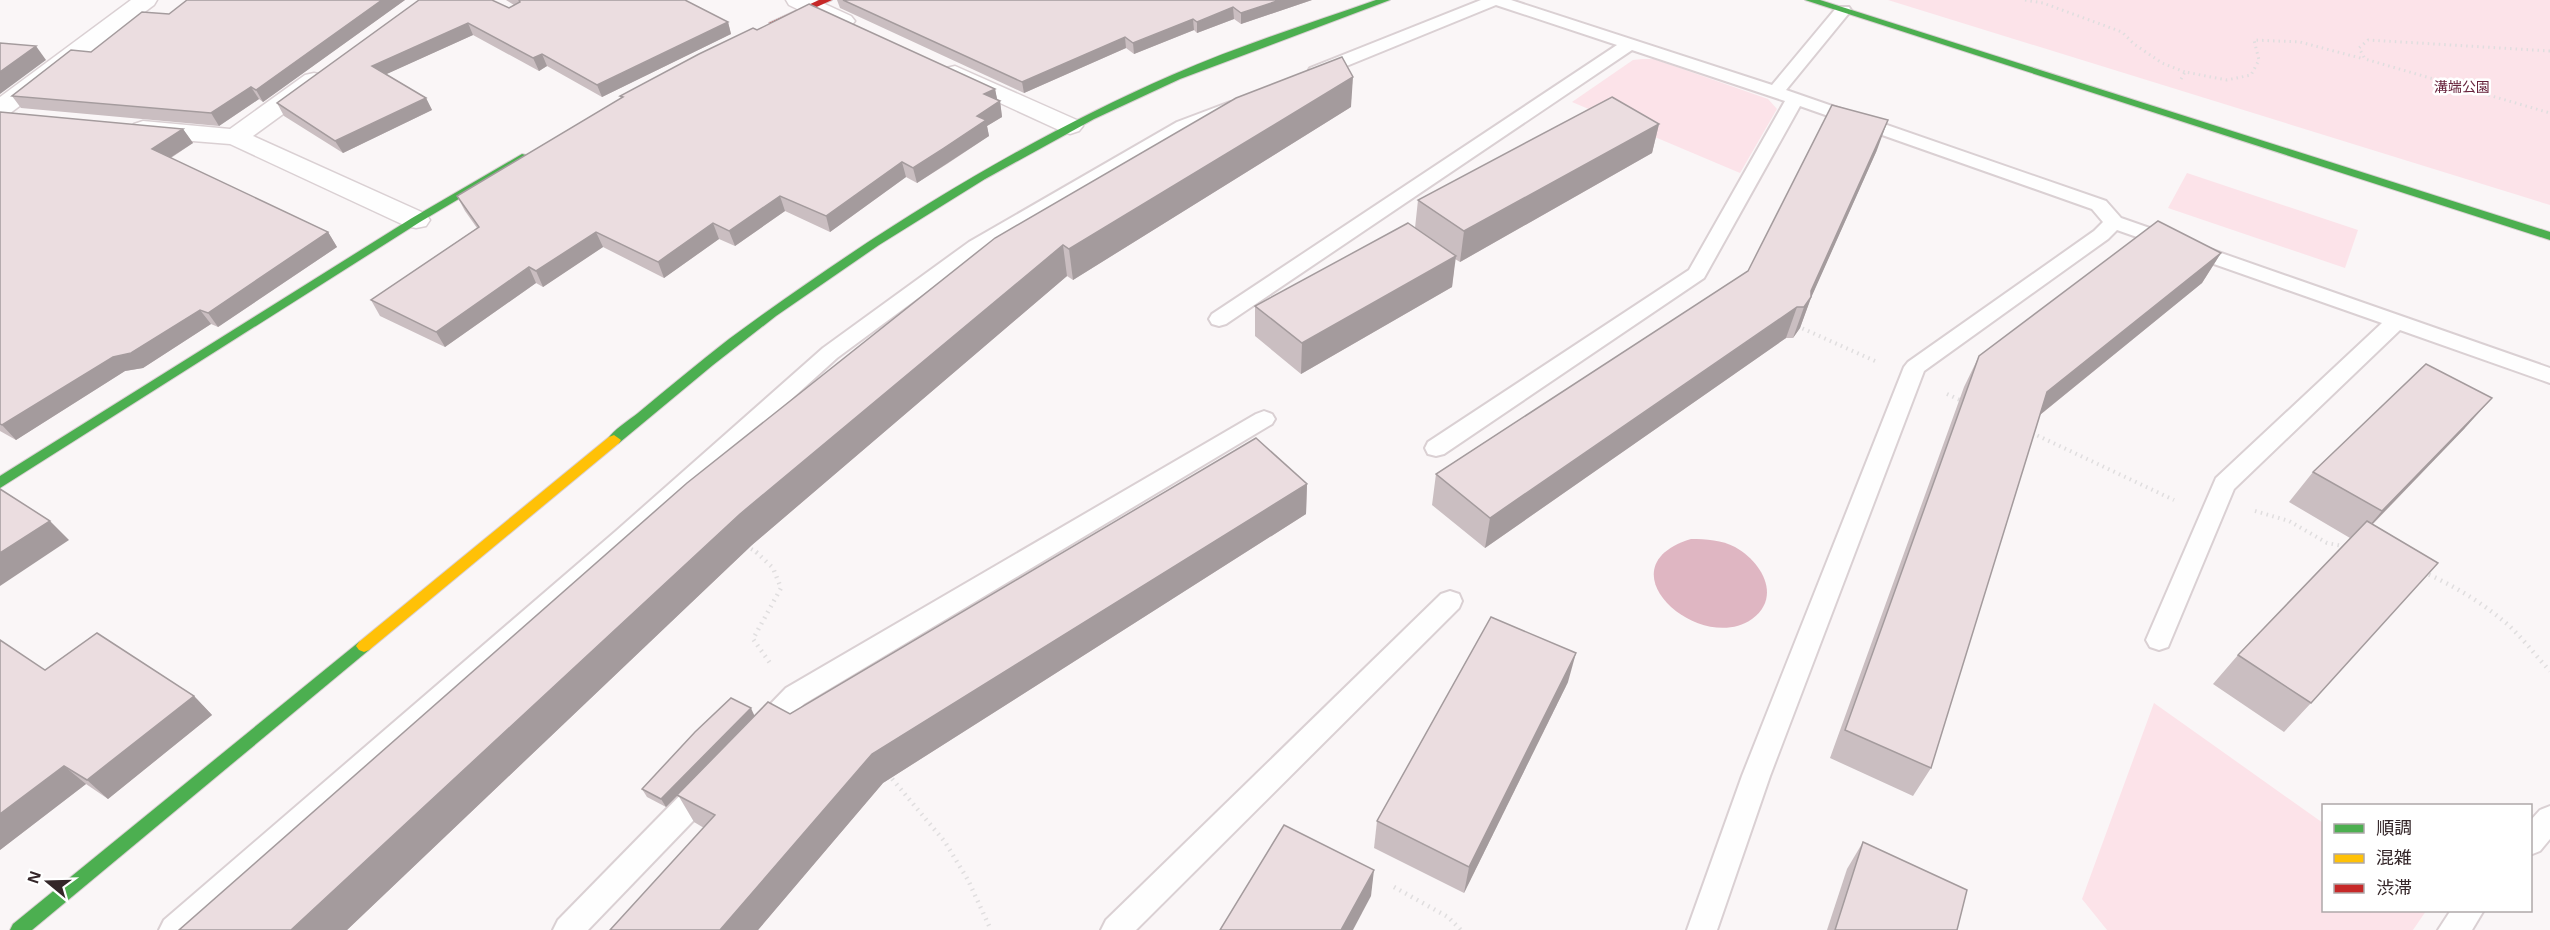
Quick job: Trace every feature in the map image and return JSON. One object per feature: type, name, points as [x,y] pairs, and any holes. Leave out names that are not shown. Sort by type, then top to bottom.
[{"type":"street","points":[[8,114],[146,0]]},
{"type":"street","points":[[19,930],[721,352],[812,284],[969,181],[1070,126],[1148,89],[1230,55],[1385,0]]},
{"type":"street","points":[[1810,0],[2550,236]]},
{"type":"street","points":[[759,31],[812,2],[866,32]]},
{"type":"street","points":[[931,62],[1070,126]]},
{"type":"street","points":[[235,137],[329,68]]},
{"type":"street","points":[[118,126],[235,137],[416,220]]},
{"type":"street","points":[[0,483],[416,220],[529,153]]},
{"type":"lane","points":[[1301,78],[1495,0],[1775,92],[2099,205],[2114,222],[2550,376]]},
{"type":"lane","points":[[1775,92],[1843,10]]},
{"type":"lane","points":[[1219,319],[1630,44]]},
{"type":"lane","points":[[1436,448],[1697,274],[1795,99]]},
{"type":"lane","points":[[174,930],[624,537],[830,352],[976,246],[1182,126],[1247,100]]},
{"type":"lane","points":[[1702,930],[1756,776],[1916,367],[2101,235],[2114,222]]},
{"type":"lane","points":[[2159,640],[2224,484],[2397,321]]},
{"type":"lane","points":[[747,746],[795,696],[1264,419]]},
{"type":"lane","points":[[1116,930],[1450,601]]},
{"type":"lane","points":[[568,930],[722,771]]},
{"type":"lane","points":[[2532,840],[2550,819]]},
{"type":"lane","points":[[2453,930],[2468,912]]},
{"type":"path","points":[[2025,0],[2043,3],[2122,32],[2134,44],[2162,63],[2209,79],[2237,81],[2251,75],[2259,60],[2254,40],[2300,42],[2550,113]]},
{"type":"path","points":[[2365,59],[2359,48],[2368,40],[2550,51]]},
{"type":"path","points":[[2177,86],[2186,72]]},
{"type":"path","points":[[1791,323],[1963,401]]},
{"type":"path","points":[[2024,429],[2213,509],[2289,521],[2327,543],[2351,547]]},
{"type":"path","points":[[2417,569],[2447,582],[2482,604],[2508,624],[2550,671]]},
{"type":"path","points":[[1394,887],[1448,917],[1461,930]]},
{"type":"green space","name":"溝端公園","points":[[1888,0],[2550,0],[2550,205]]},
{"type":"green space","points":[[1654,59],[1768,99],[1777,109],[1740,173],[1572,102],[1633,60]]},
{"type":"green space","points":[[2187,173],[2358,230],[2345,268],[2168,208]]},
{"type":"green space","points":[[2154,703],[2322,822],[2322,912],[2425,912],[2413,930],[2107,930],[2082,899]]},
{"type":"shaded area","points":[[1691,539],[1725,543],[1745,553],[1753,561],[1765,580],[1767,591],[1766,601],[1752,619],[1731,627],[1708,626],[1686,617],[1668,603],[1656,586],[1654,569],[1665,552]]},
{"type":"building","points":[[187,0],[382,0],[256,90],[251,87],[211,113],[12,96],[71,50],[91,52],[142,12],[169,14]]},
{"type":"building","points":[[419,0],[492,0],[509,8],[520,2],[519,0],[685,0],[728,22],[597,85],[542,54],[533,58],[468,23],[372,66],[426,98],[335,141],[277,103]]},
{"type":"building","points":[[843,0],[1280,0],[1241,13],[1233,7],[1197,22],[1193,19],[1133,43],[1125,37],[1022,82]]},
{"type":"building","points":[[809,4],[995,89],[984,94],[1000,101],[977,116],[986,120],[944,148],[913,168],[902,162],[826,216],[780,196],[729,231],[713,223],[658,262],[596,232],[536,271],[529,267],[436,332],[371,300],[479,227],[457,196],[623,97],[620,96],[699,54],[753,28],[757,30]]},
{"type":"building","points":[[0,43],[36,46],[0,72]]},
{"type":"building","points":[[1342,57],[1353,77],[1069,249],[1063,245],[740,514],[291,930],[179,930],[687,483],[995,238],[1236,98]]},
{"type":"building","points":[[1612,97],[1659,124],[1464,231],[1418,200]]},
{"type":"building","points":[[1832,105],[1888,120],[1811,291],[1811,297],[1804,307],[1797,307],[1490,518],[1436,474],[1748,271]]},
{"type":"building","points":[[0,112],[183,129],[152,149],[328,232],[208,313],[200,310],[131,353],[113,357],[2,425],[0,424]]},
{"type":"building","points":[[2158,221],[2221,253],[2047,392],[1931,768],[1845,730],[1979,356]]},
{"type":"building","points":[[1408,223],[1456,256],[1302,343],[1255,306]]},
{"type":"building","points":[[2426,364],[2492,398],[2382,511],[2313,472]]},
{"type":"building","points":[[1256,438],[1307,484],[872,754],[720,930],[610,930],[715,815],[677,795],[768,702],[790,714]]},
{"type":"building","points":[[0,489],[50,521],[0,553]]},
{"type":"building","points":[[2367,521],[2438,563],[2311,703],[2238,655]]},
{"type":"building","points":[[1491,617],[1576,653],[1469,867],[1377,821]]},
{"type":"building","points":[[97,633],[194,696],[87,780],[64,766],[0,814],[0,640],[45,670]]},
{"type":"building","points":[[731,698],[751,708],[661,799],[642,789],[695,732]]},
{"type":"building","points":[[1284,825],[1374,870],[1341,930],[1220,930]]},
{"type":"building","points":[[1863,842],[1967,890],[1957,930],[1835,930]]},
{"type":"traffic: fast","points":[[614,440],[708,362],[823,277],[927,208],[981,176],[1091,117],[1176,77],[1265,42],[1385,0]]},
{"type":"traffic: fast","points":[[1810,0],[2550,236]]},
{"type":"traffic: fast","points":[[0,483],[416,220],[522,157]]},
{"type":"traffic: fast","points":[[19,930],[364,646]]},
{"type":"traffic: slow","points":[[364,646],[614,440]]},
{"type":"traffic: jam","points":[[774,23],[827,0]]}]
